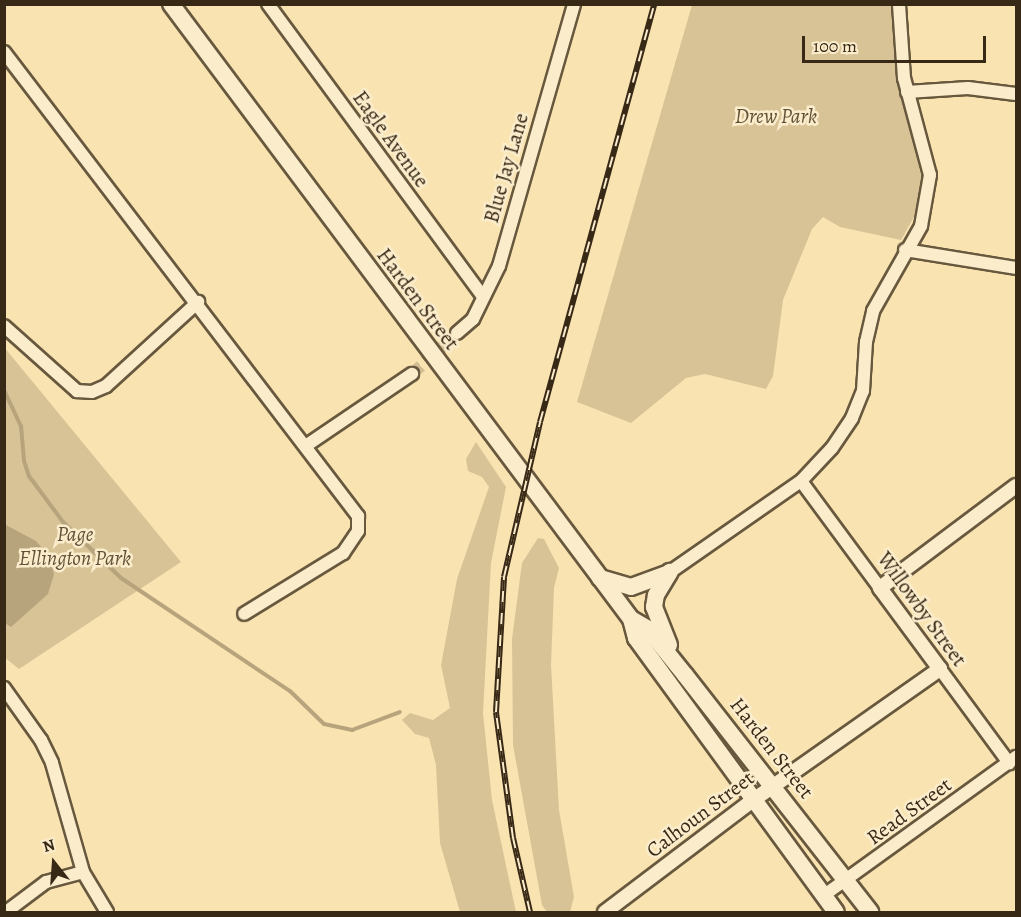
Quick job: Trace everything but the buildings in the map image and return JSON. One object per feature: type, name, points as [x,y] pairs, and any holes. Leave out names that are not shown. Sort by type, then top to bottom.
[{"type":"main road","name":"Harden Street","points":[[171,4],[631,619],[636,638],[752,801],[836,912]]},
{"type":"main road","points":[[600,578],[631,586],[670,572]]},
{"type":"main road","points":[[670,572],[656,596],[654,612],[685,675]]},
{"type":"main road","name":"Harden Street","points":[[631,619],[648,629],[774,785],[870,912]]},
{"type":"street","name":"Eagle Avenue","points":[[268,4],[483,297]]},
{"type":"street","name":"Blue Jay Lane","points":[[457,333],[473,319],[499,266],[574,4]]},
{"type":"street","points":[[670,572],[801,481],[832,448],[852,418],[864,390],[866,342],[873,311],[905,250],[921,226],[930,175],[907,92],[900,51],[899,4]]},
{"type":"street","points":[[4,52],[198,302],[358,516],[358,531],[343,553],[244,614]]},
{"type":"street","points":[[907,92],[968,88],[1017,94]]},
{"type":"street","points":[[905,250],[1017,268]]},
{"type":"street","points":[[4,326],[77,392],[92,392],[106,386],[198,302]]},
{"type":"street","points":[[307,445],[412,374]]},
{"type":"street","name":"Willowby Street","points":[[801,481],[940,669],[1013,760]]},
{"type":"street","points":[[880,588],[1017,486]]},
{"type":"street","name":"Calhoun Street","points":[[605,912],[774,785],[940,669]]},
{"type":"street","points":[[5,690],[41,740],[52,763],[83,872],[107,912]]},
{"type":"street","name":"Read Street","points":[[824,896],[1013,760]]},
{"type":"street","points":[[6,912],[46,882],[83,872]]},
{"type":"green space","name":"Drew Park","points":[[692,5],[894,5],[896,70],[923,184],[919,208],[901,240],[840,227],[823,217],[812,229],[783,300],[773,376],[766,389],[705,374],[686,378],[631,423],[577,402]]},
{"type":"green space","name":"Page Ellington Park","points":[[4,347],[181,562],[19,669],[4,657]]},
{"type":"green space","points":[[476,442],[506,487],[491,563],[483,713],[492,800],[516,912],[460,912],[440,843],[436,765],[429,738],[415,734],[402,720],[410,713],[433,720],[450,708],[441,665],[457,579],[489,487],[482,477],[468,471],[466,459]]},
{"type":"green space","points":[[538,538],[544,539],[559,568],[554,588],[551,665],[559,810],[574,897],[570,912],[547,912],[542,905],[513,745],[512,639],[522,563]]},
{"type":"shaded area","points":[[4,524],[36,541],[48,555],[54,574],[48,594],[11,627],[5,623]]},
{"type":"waterway","points":[[4,390],[21,426],[24,461],[29,476],[63,522],[121,578],[290,691],[324,724],[352,730],[400,712]]},
{"type":"tunnel","points":[[412,374],[457,333]]},
{"type":"railway","points":[[530,912],[513,838],[496,712],[504,577],[540,422],[654,4]]}]
